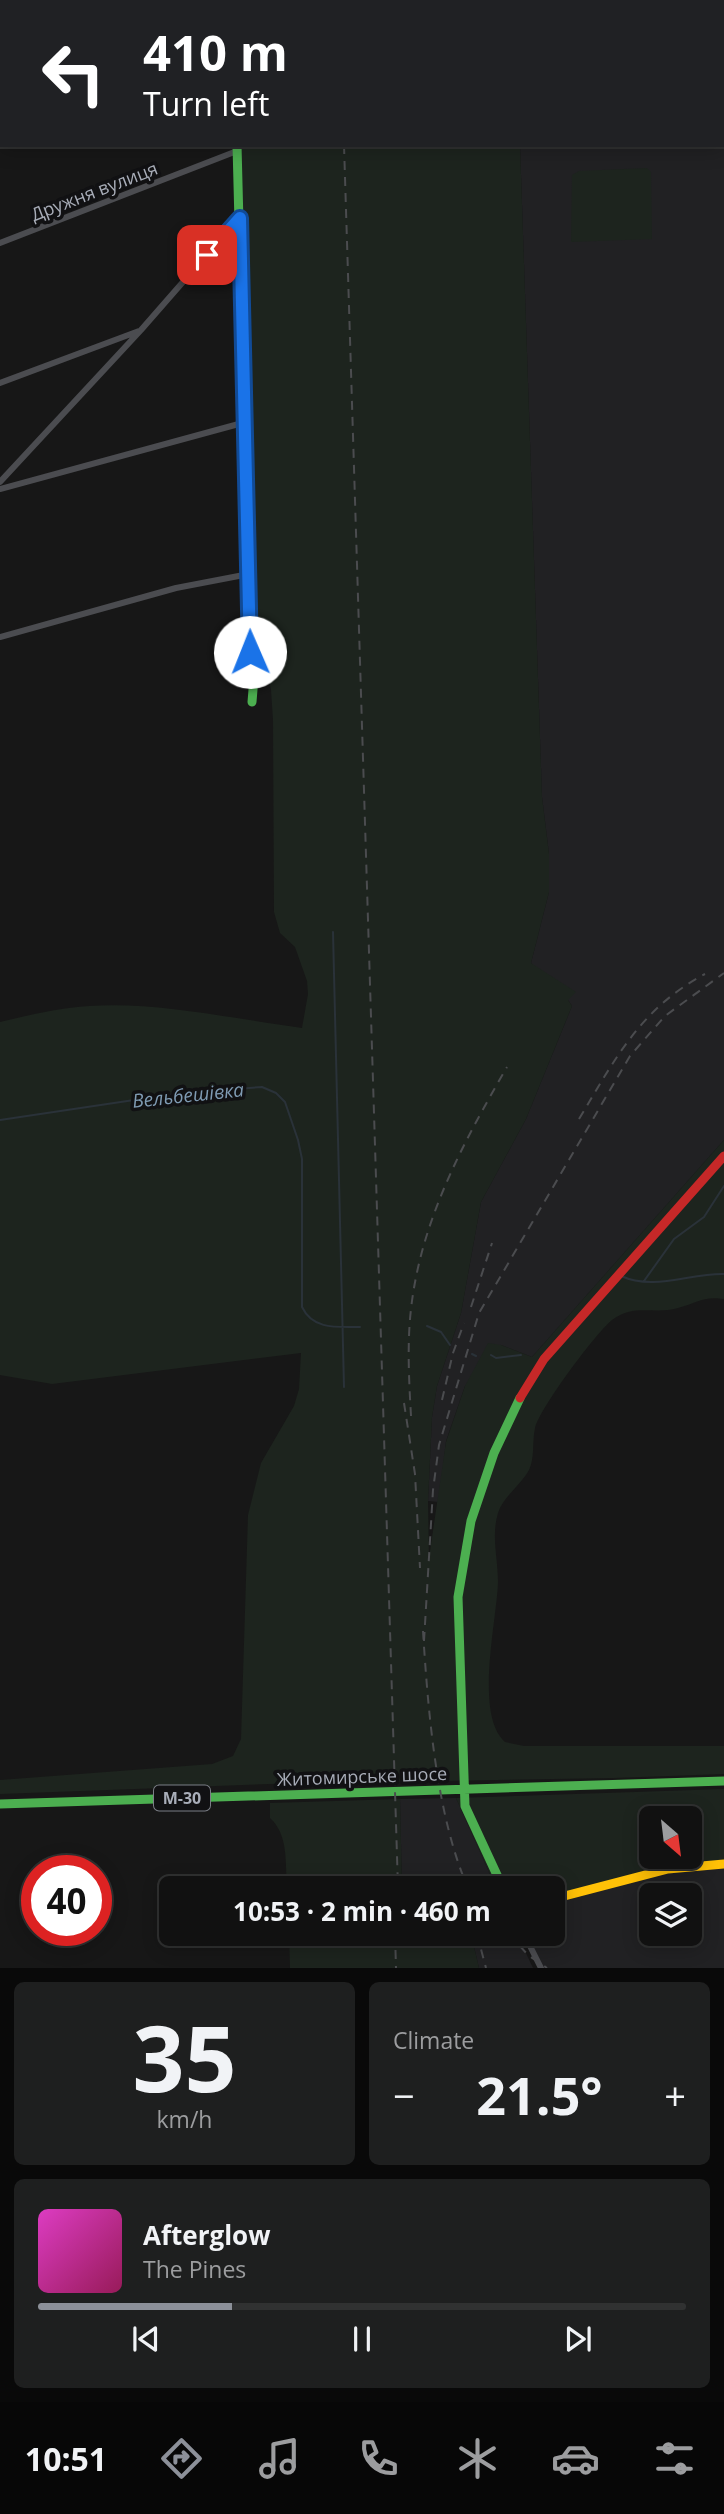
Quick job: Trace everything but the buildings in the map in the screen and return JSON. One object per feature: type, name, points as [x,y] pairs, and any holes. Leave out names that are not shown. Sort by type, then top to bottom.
[{"type":"main road","points":[[237,148],[250,652],[254,677],[251,702]]},
{"type":"main road","points":[[497,1876],[465,1807],[463,1781],[458,1605],[464,1552],[479,1493],[506,1426],[544,1359],[724,1156]]},
{"type":"main road","name":"Житомирське шосе","points":[[0,1804],[724,1781]]},
{"type":"main road","points":[[565,1896],[668,1869],[724,1864]]},
{"type":"street","name":"Дружня вулиця","points":[[0,243],[237,148]]},
{"type":"street","points":[[0,482],[240,218]]},
{"type":"street","points":[[0,383],[141,330]]},
{"type":"street","points":[[0,489],[246,422]]},
{"type":"street","points":[[0,637],[176,588],[249,574]]},
{"type":"street","points":[[530,1946],[541,1968]]},
{"type":"shaded area","points":[[238,147],[520,147],[542,797],[549,854],[549,892],[531,963],[576,992],[568,1000],[572,1006],[526,1119],[481,1202],[461,1313],[437,1386],[432,1417],[428,1501],[429,1558],[446,1442],[465,1386],[488,1343],[532,1357],[724,1140],[724,1299],[705,1299],[669,1310],[628,1312],[612,1320],[569,1372],[539,1418],[529,1470],[504,1502],[496,1522],[498,1582],[489,1690],[496,1729],[505,1742],[524,1746],[724,1746],[724,1774],[269,1784],[0,1794],[0,1780],[212,1764],[233,1756],[241,1739],[248,1515],[261,1463],[294,1406],[299,1389],[301,1353],[52,1384],[0,1375],[0,1022],[67,1008],[114,1005],[168,1008],[302,1028],[308,994],[307,981],[295,947],[280,933],[274,912],[271,690],[263,650],[250,652]]},
{"type":"shaded area","points":[[520,147],[724,147],[724,1140],[532,1357],[501,1345],[465,1386],[446,1441],[439,1502],[428,1501],[432,1417],[437,1386],[461,1313],[481,1202],[526,1119],[572,1006],[531,963],[549,892],[549,854],[542,797]]},
{"type":"shaded area","points":[[647,168],[651,172],[652,239],[571,242],[572,175],[579,171]]},
{"type":"shaded area","points":[[724,1789],[724,1864],[702,1866],[702,1806],[639,1806],[639,1869],[668,1869],[565,1896],[565,1876],[491,1876],[456,1798]]},
{"type":"shaded area","points":[[456,1798],[491,1876],[402,1876],[400,1799]]},
{"type":"shaded area","points":[[400,1799],[402,1876],[287,1876],[283,1841],[270,1818],[270,1803]]},
{"type":"shaded area","points":[[724,1864],[724,1968],[541,1968],[530,1946],[565,1946],[565,1896],[608,1883]]},
{"type":"shaded area","points":[[289,1946],[474,1946],[479,1968],[290,1968]]},
{"type":"shaded area","points":[[474,1946],[523,1946],[533,1968],[479,1968]]},
{"type":"waterway","points":[[333,932],[344,1387]]},
{"type":"waterway","name":"Вельбешівка","points":[[0,1120],[181,1093],[262,1087],[276,1093],[285,1102],[302,1159],[302,1307],[312,1320],[326,1326],[360,1327]]},
{"type":"waterway","name":"Вельбешівка","points":[[644,1281],[674,1239],[704,1217],[724,1186]]},
{"type":"waterway","name":"Вельбешівка","points":[[621,1276],[659,1282],[724,1274]]},
{"type":"waterway","name":"Вельбешівка","points":[[427,1326],[441,1332],[450,1345]]},
{"type":"waterway","name":"Вельбешівка","points":[[472,1354],[476,1356]]},
{"type":"waterway","name":"Вельбешівка","points":[[491,1355],[496,1358],[521,1355]]},
{"type":"railway","points":[[344,147],[398,1876]]},
{"type":"railway","points":[[424,1641],[433,1490],[439,1445],[479,1313],[630,1056],[665,1016],[724,973]]},
{"type":"railway","points":[[579,1119],[618,1056],[646,1019],[663,1003],[705,974]]},
{"type":"railway","points":[[411,1416],[410,1322],[416,1276],[424,1244],[446,1183],[507,1067]]},
{"type":"railway","points":[[471,1307],[492,1243]]},
{"type":"railway","points":[[442,1400],[453,1353],[464,1323]]},
{"type":"railway","points":[[404,1403],[415,1474],[420,1568]]},
{"type":"railway","points":[[423,1631],[435,1762],[448,1828],[463,1876]]},
{"type":"railway","points":[[395,1946],[396,1968]]},
{"type":"railway","points":[[480,1946],[486,1968]]},
{"type":"railway","points":[[520,1946],[547,1968]]},
{"type":"traffic: fast","points":[[237,147],[250,652],[254,677],[252,702]]},
{"type":"traffic: fast","points":[[497,1876],[465,1806],[458,1597],[471,1521],[494,1453],[520,1398]]},
{"type":"traffic: fast","points":[[0,1804],[724,1781]]},
{"type":"traffic: slow","points":[[565,1896],[668,1869],[724,1864]]},
{"type":"traffic: jam","points":[[520,1398],[544,1359],[724,1156]]},
{"type":"route","points":[[207,255],[240,218],[250,652]]}]
